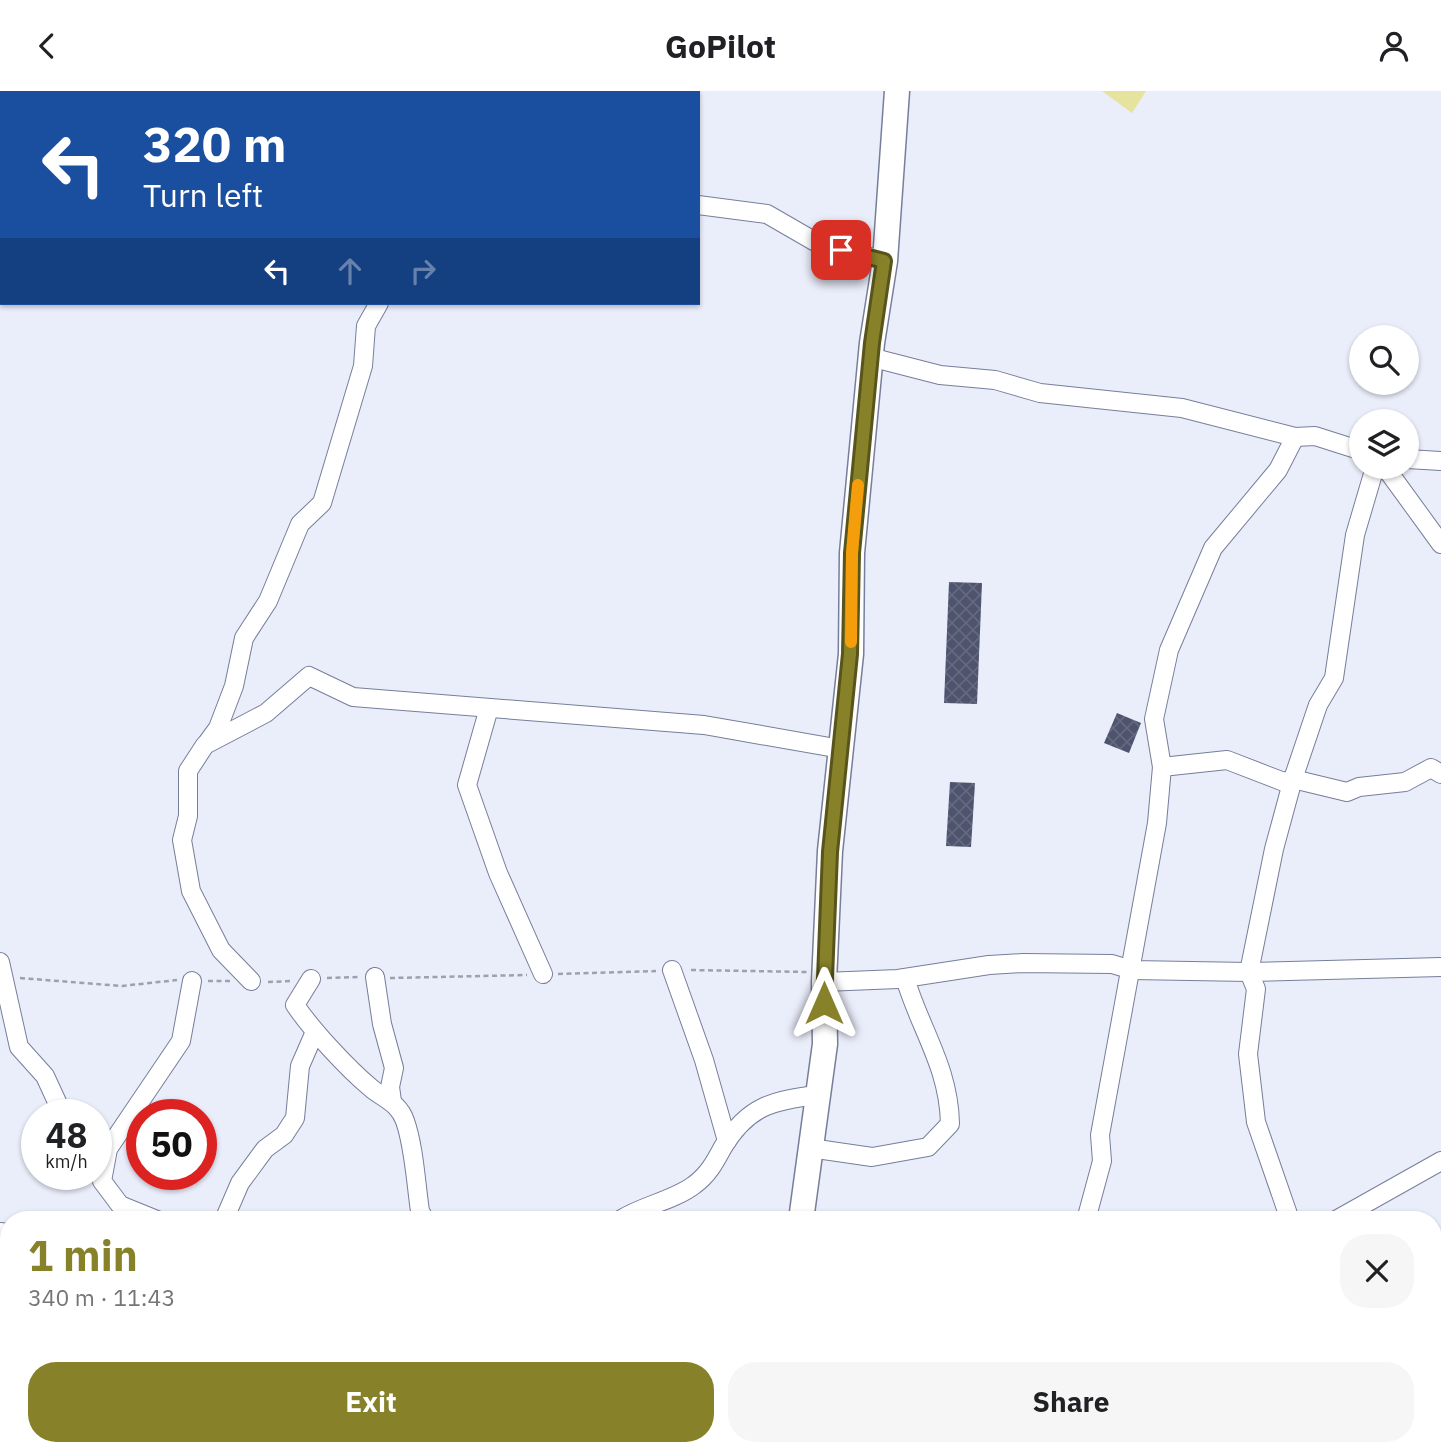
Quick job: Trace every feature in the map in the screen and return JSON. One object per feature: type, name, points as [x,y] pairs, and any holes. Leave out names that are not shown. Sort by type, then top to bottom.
[{"type":"main road","points":[[803,1211],[825,1044],[824,977],[830,852],[850,654],[852,553],[870,357],[884,261],[897,91]]},
{"type":"street","points":[[700,205],[766,214],[819,244],[884,261]]},
{"type":"street","points":[[251,981],[221,950],[191,891],[182,840],[188,816],[188,771],[218,728],[234,686],[244,638],[268,601],[300,524],[322,503],[363,366],[366,326],[378,305]]},
{"type":"street","points":[[870,357],[940,375],[995,380],[1040,393],[1182,408],[1295,437],[1315,436],[1349,447]]},
{"type":"street","points":[[1088,1211],[1102,1161],[1100,1135],[1157,823],[1162,767],[1154,719],[1169,650],[1183,612],[1213,548],[1278,470],[1295,437]]},
{"type":"street","points":[[1419,460],[1441,461]]},
{"type":"street","points":[[1287,1211],[1256,1122],[1248,1054],[1256,989],[1249,972],[1274,849],[1293,779],[1318,705],[1334,678],[1356,535],[1372,479]]},
{"type":"street","points":[[1394,479],[1441,544]]},
{"type":"street","points":[[207,743],[266,713],[309,676],[353,697],[704,725],[841,749]]},
{"type":"street","points":[[489,708],[467,785],[498,873],[543,974]]},
{"type":"street","points":[[1162,767],[1227,760],[1284,782],[1293,779],[1347,792],[1360,787],[1405,782],[1431,768],[1441,774]]},
{"type":"street","points":[[824,977],[905,978],[1012,964],[1112,964],[1132,970],[1249,972],[1441,967]]},
{"type":"street","points":[[672,970],[704,1060],[727,1141]]},
{"type":"street","points":[[3,971],[19,1047],[45,1076],[56,1099]]},
{"type":"street","points":[[375,977],[382,1024],[394,1068],[390,1087],[392,1101]]},
{"type":"street","points":[[810,1149],[872,1157],[928,1147],[950,1124],[949,1100],[930,1037],[914,1009],[905,978]]},
{"type":"street","points":[[311,979],[295,1005],[314,1034],[327,1041],[371,1088],[392,1101],[405,1120],[420,1211]]},
{"type":"street","points":[[112,1143],[181,1041],[191,981]]},
{"type":"street","points":[[228,1211],[240,1183],[265,1149],[284,1135],[295,1118],[300,1066],[314,1034]]},
{"type":"street","points":[[634,1211],[692,1187],[707,1174],[734,1129],[758,1109],[779,1099],[817,1095]]},
{"type":"street","points":[[1352,1211],[1441,1160]]},
{"type":"street","points":[[105,1190],[121,1211]]},
{"type":"path","points":[[3,971],[122,986],[191,981],[672,970],[824,977]]},
{"type":"shaded area","points":[[1102,91],[1146,91],[1132,113]]},
{"type":"building","points":[[949,582],[982,583],[977,704],[944,703]]},
{"type":"building","points":[[1117,713],[1141,723],[1129,753],[1104,743]]},
{"type":"building","points":[[950,782],[975,783],[971,847],[946,846]]},
{"type":"slow traffic","points":[[851,642],[852,553],[858,485]]},
{"type":"route","points":[[824,1003],[830,852],[850,654],[852,553],[872,343],[884,261],[841,250]]}]
